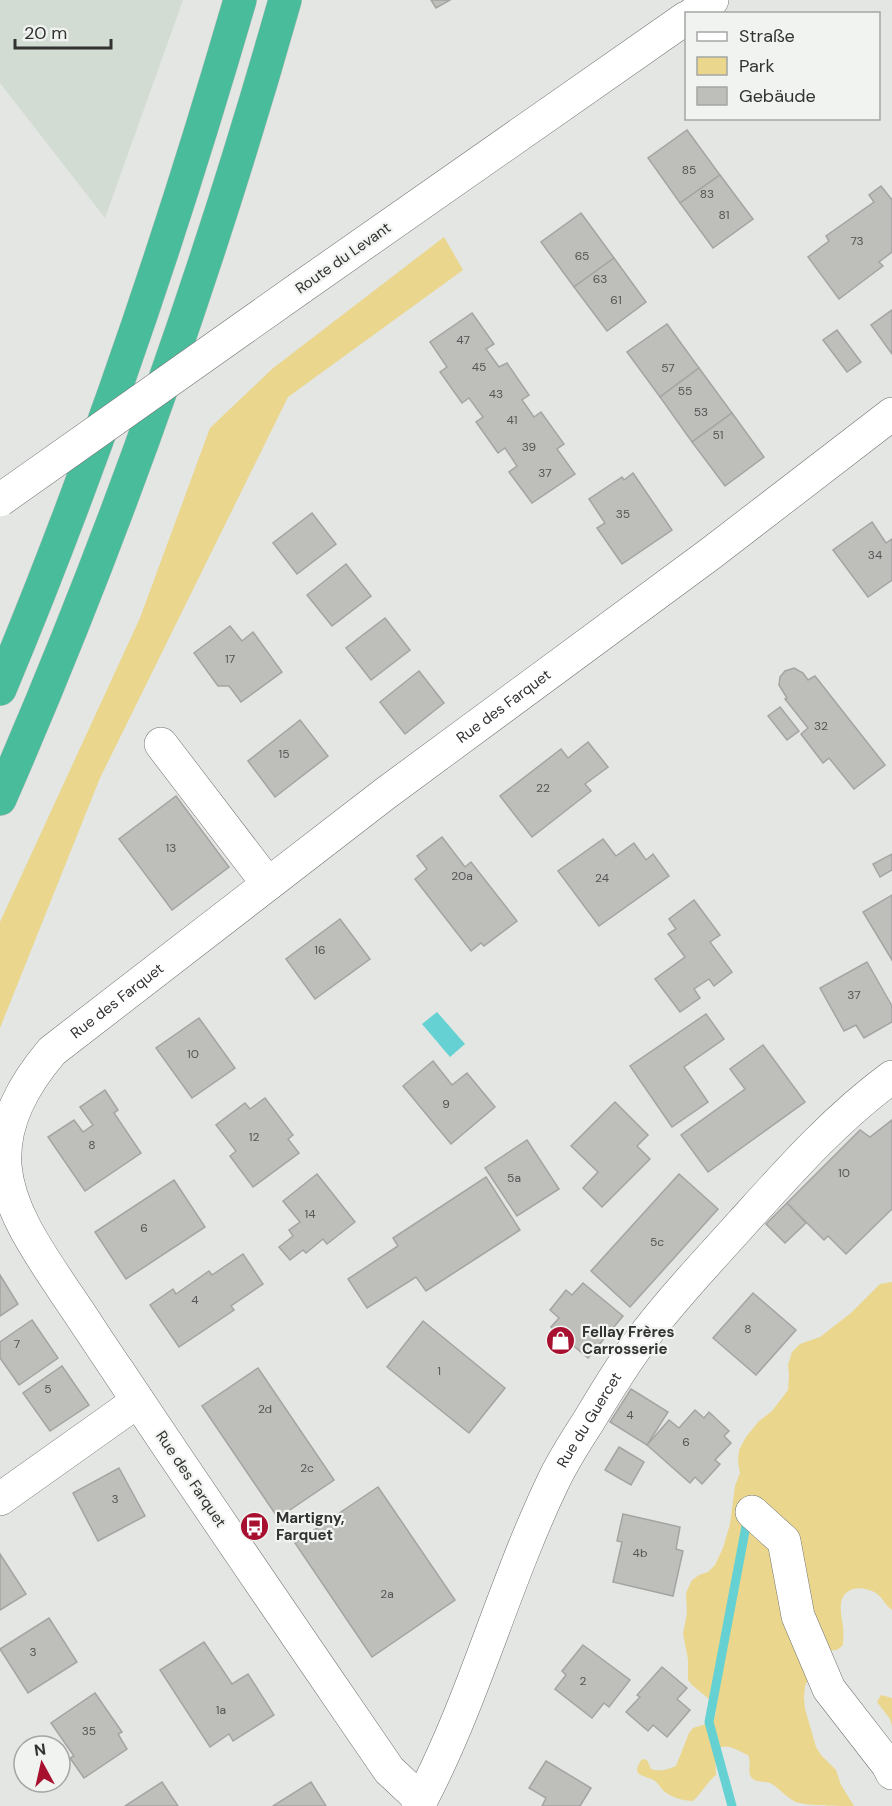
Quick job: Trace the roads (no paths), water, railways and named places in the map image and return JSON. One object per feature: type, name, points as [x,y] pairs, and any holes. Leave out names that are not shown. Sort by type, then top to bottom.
[{"type":"highway","points":[[0,689],[63,529],[121,371],[179,198],[240,0]]},
{"type":"highway","points":[[0,799],[59,659],[121,500],[219,215],[285,0]]},
{"type":"street","points":[[696,12],[712,0]]},
{"type":"street","name":"Route du Levant","points":[[0,500],[685,19]]},
{"type":"street","name":"Rue des Farquet","points":[[420,1803],[389,1770],[38,1250],[21,1219],[12,1196],[5,1167],[5,1143],[10,1117],[36,1070],[52,1051],[394,788],[720,547],[892,414]]},
{"type":"street","points":[[161,744],[268,884]]},
{"type":"street","name":"Rue du Guercet","points":[[420,1803],[467,1701],[518,1563],[552,1482],[595,1410],[645,1335],[702,1267],[813,1145],[860,1102],[892,1077]]},
{"type":"street","points":[[0,1499],[138,1401]]},
{"type":"street","points":[[752,1512],[784,1541],[798,1616],[828,1689],[892,1773]]},
{"type":"water","points":[[437,1012],[465,1044],[450,1057],[422,1024]]},
{"type":"waterway","points":[[732,1806],[709,1722],[746,1526]]},
{"type":"place","name":"Fellay Frères Carrosserie","points":[[561,1341]]},
{"type":"place","name":"Martigny, Farquet","points":[[255,1527]]}]
